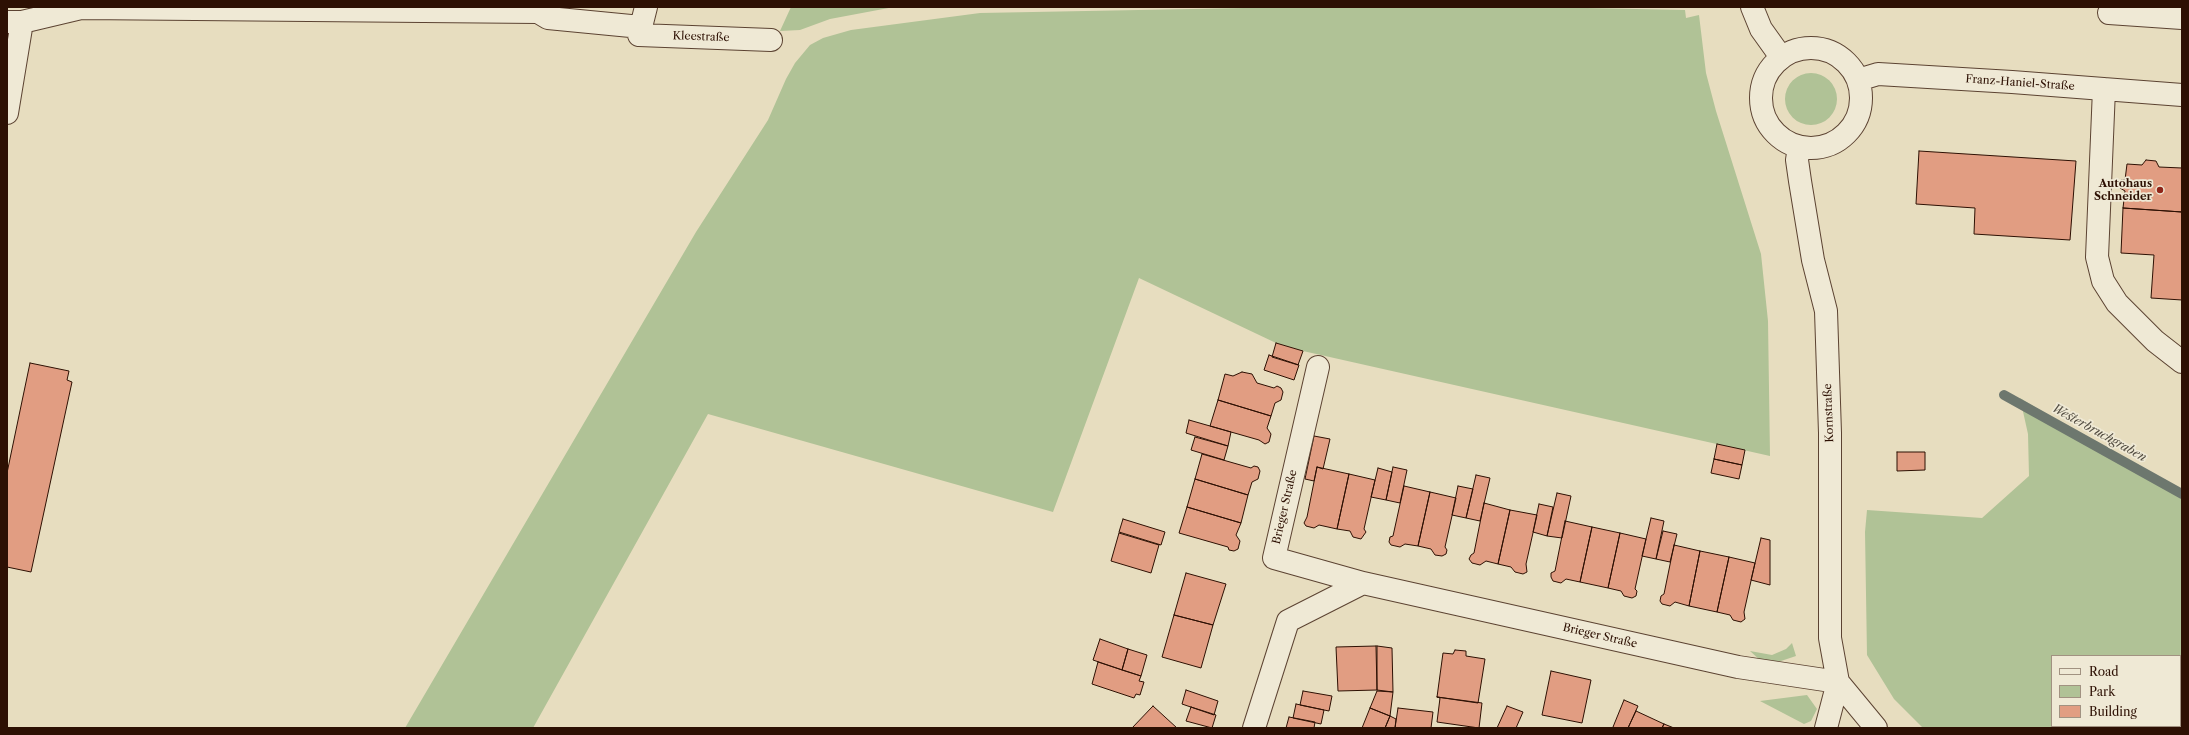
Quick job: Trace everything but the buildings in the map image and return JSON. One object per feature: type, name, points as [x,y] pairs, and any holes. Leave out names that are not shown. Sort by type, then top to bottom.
[{"type":"street","points":[[1752,7],[1761,29],[1781,57]]},
{"type":"street","name":"Kleestraße","points":[[15,22],[81,8],[554,12],[643,17],[638,35],[771,40]]},
{"type":"street","points":[[2108,13],[2182,18]]},
{"type":"street","points":[[7,113],[15,22]]},
{"type":"street","points":[[1810,48],[1825,50],[1839,56],[1850,67],[1858,80],[1861,95],[1859,111],[1854,125],[1843,137],[1830,145],[1814,148],[1799,147],[1784,141],[1772,130],[1763,116],[1761,105],[1762,83],[1770,69],[1781,57],[1795,50],[1810,48]]},
{"type":"street","name":"Franz-Haniel-Straße","points":[[1858,80],[1878,74],[2182,95]]},
{"type":"street","points":[[2104,89],[2097,257],[2103,281],[2117,302],[2155,342],[2182,362]]},
{"type":"street","name":"Kornstraße","points":[[1799,147],[1797,160],[1813,260],[1826,311],[1830,433],[1830,638],[1838,682]]},
{"type":"street","name":"Brieger Straße","points":[[1318,367],[1274,558],[1363,583],[1738,666],[1838,682]]},
{"type":"street","points":[[1254,728],[1288,621],[1363,583]]},
{"type":"street","points":[[1826,728],[1838,682]]},
{"type":"street","points":[[1838,682],[1876,728]]},
{"type":"green space","points":[[791,7],[894,7],[830,19],[800,30],[780,31]]},
{"type":"green space","points":[[1244,8],[1587,8],[1685,10],[1686,18],[1699,15],[1706,73],[1716,111],[1761,254],[1768,321],[1770,456],[1303,351],[1276,343],[1139,278],[1053,512],[708,414],[533,728],[405,728],[696,232],[768,120],[786,79],[795,63],[810,45],[823,38],[851,30],[980,13]]},
{"type":"green space","points":[[1806,73],[1816,73],[1825,77],[1833,85],[1837,94],[1837,104],[1833,113],[1825,121],[1816,125],[1806,125],[1797,121],[1789,113],[1785,104],[1785,94],[1789,85],[1797,77]]},
{"type":"green space","points":[[2020,398],[2182,496],[2182,695],[2181,655],[2051,655],[2051,727],[2067,728],[1923,728],[1894,699],[1867,655],[1865,532],[1867,510],[1982,518],[2029,476],[2028,434]]},
{"type":"green space","points":[[1792,643],[1796,656],[1781,661],[1761,661],[1750,651],[1772,655],[1786,649]]},
{"type":"green space","points":[[1807,695],[1817,709],[1811,721],[1804,724],[1760,701]]},
{"type":"waterway","name":"Westerbruchgraben","points":[[2004,395],[2182,494]]},
{"type":"place","name":"Autohaus Schneider","points":[[2160,190]]}]
